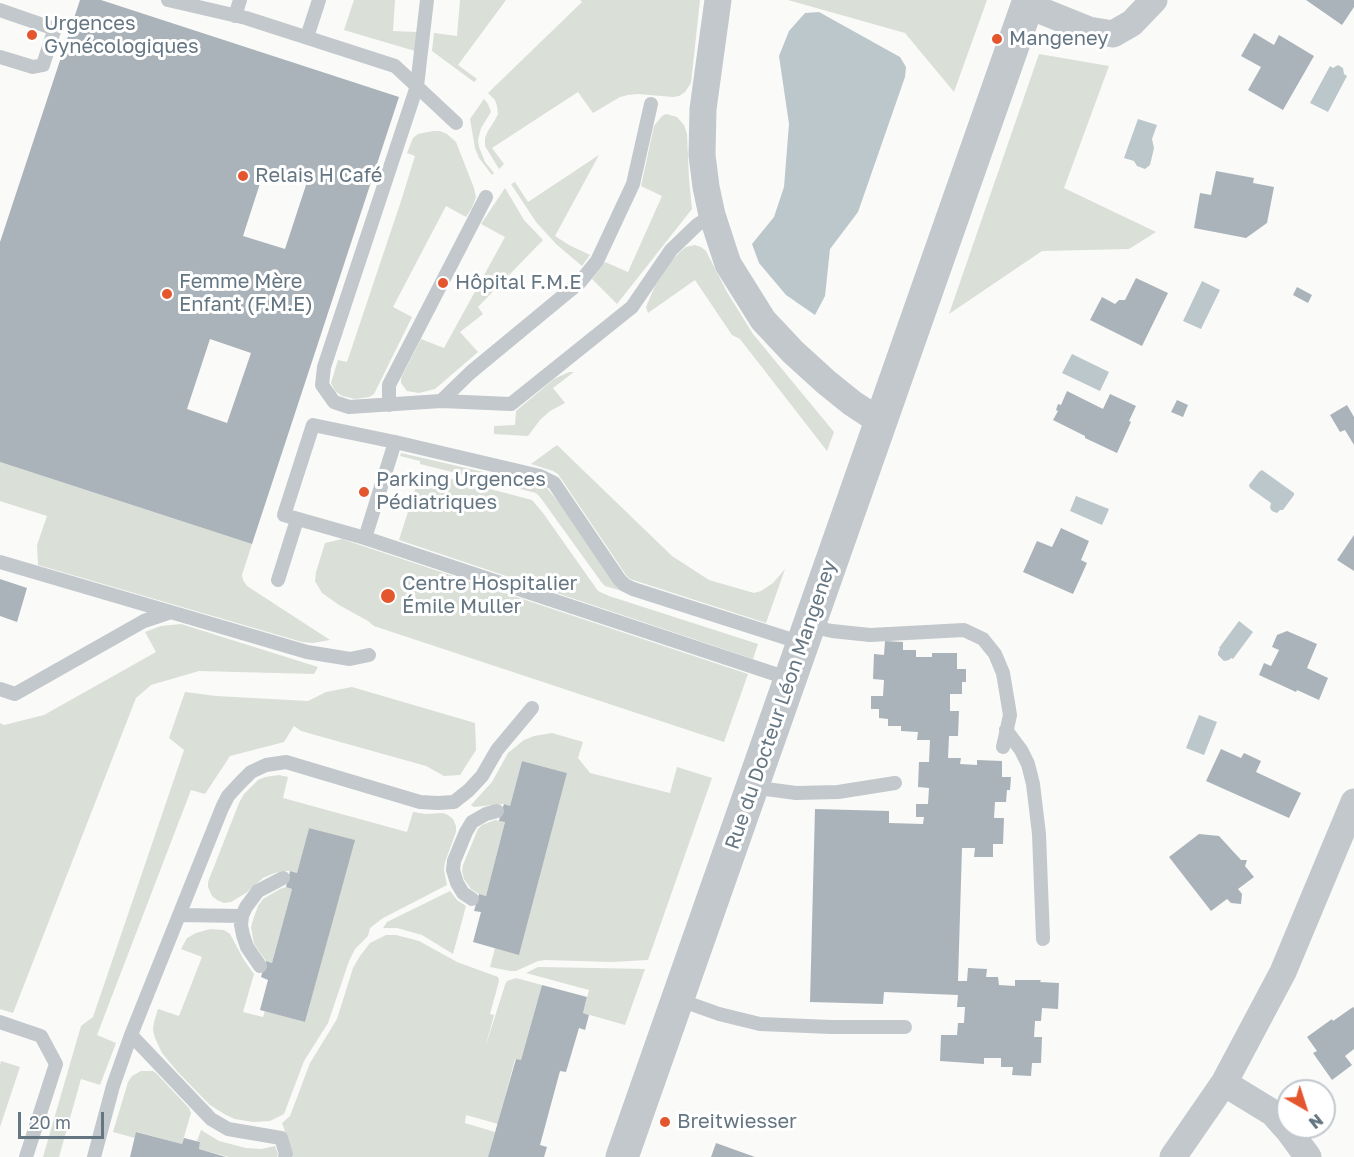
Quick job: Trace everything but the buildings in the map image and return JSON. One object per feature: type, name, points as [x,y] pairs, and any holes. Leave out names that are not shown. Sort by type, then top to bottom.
[{"type":"street","points":[[718,0],[703,109],[702,155],[712,215],[728,264],[763,320],[826,382],[881,422]]},
{"type":"street","points":[[1028,3],[1089,30],[1113,34],[1132,23],[1154,0]]},
{"type":"street","name":"Rue du Docteur Léon Mangeney","points":[[622,1157],[1028,3]]},
{"type":"street","points":[[1173,1157],[1224,1083],[1283,972],[1354,802]]},
{"type":"street","points":[[1224,1083],[1273,1113],[1308,1157]]},
{"type":"lane","points":[[235,16],[240,0]]},
{"type":"lane","points":[[307,37],[319,0]]},
{"type":"lane","points":[[427,0],[417,86],[324,367],[322,385],[334,404],[349,407],[441,400],[511,404],[632,307],[671,250],[697,225],[712,215]]},
{"type":"lane","points":[[174,1],[246,18],[395,66],[456,123]]},
{"type":"lane","points":[[0,10],[49,27],[54,31],[43,65],[33,68],[0,57]]},
{"type":"lane","points":[[441,400],[471,372],[580,282],[597,261],[633,184],[651,104]]},
{"type":"lane","points":[[389,405],[389,385],[486,197]]},
{"type":"lane","points":[[790,679],[365,538],[284,515],[314,426],[395,442],[540,476],[554,483],[619,579],[633,590],[805,635],[832,631],[870,634],[964,630],[983,639],[995,654],[1004,673],[1010,715],[1003,747]]},
{"type":"lane","points":[[365,538],[395,442]]},
{"type":"lane","points":[[278,580],[295,526]]},
{"type":"lane","points":[[0,562],[307,652],[350,659],[369,655]]},
{"type":"lane","points":[[0,689],[15,694],[144,621],[171,612]]},
{"type":"lane","points":[[94,1157],[113,1086],[131,1035],[222,808],[228,796],[251,772],[266,765],[286,762],[420,802],[454,802],[482,776],[497,750],[532,708]]},
{"type":"lane","points":[[1006,730],[1021,750],[1028,764],[1033,784],[1039,834],[1043,939]]},
{"type":"lane","points":[[751,787],[796,793],[838,792],[895,783]]},
{"type":"lane","points":[[454,802],[472,822]]},
{"type":"lane","points":[[472,900],[463,893],[457,883],[453,870],[454,861],[472,822],[497,811]]},
{"type":"lane","points":[[260,966],[247,947],[241,925],[242,916],[258,891],[283,878]]},
{"type":"lane","points":[[179,915],[242,916]]},
{"type":"lane","points":[[677,999],[719,1014],[760,1024],[905,1027]]},
{"type":"lane","points":[[1,1027],[41,1036],[56,1065],[26,1157]]},
{"type":"lane","points":[[131,1035],[211,1119],[228,1129],[280,1138],[285,1157]]},
{"type":"shaded area","points":[[354,0],[395,0],[393,31],[417,32],[415,51],[344,30]]},
{"type":"shaded area","points":[[460,0],[506,0],[458,65],[477,79],[474,82],[432,51],[434,33],[457,36]]},
{"type":"shaded area","points":[[580,0],[700,0],[691,83],[679,96],[628,95],[620,97],[593,113],[578,92],[492,148],[504,164],[499,169],[485,146],[485,138],[498,114],[495,100],[488,93],[582,2]]},
{"type":"shaded area","points":[[788,0],[987,0],[954,92],[905,33]]},
{"type":"shaded area","points":[[819,12],[900,57],[906,67],[905,77],[858,212],[830,249],[825,296],[815,315],[786,295],[759,263],[752,244],[774,217],[784,187],[789,124],[779,56],[789,31],[805,13]]},
{"type":"shaded area","points":[[1039,54],[1109,66],[1064,188],[1156,232],[1129,249],[1042,251],[949,314]]},
{"type":"shaded area","points":[[1338,65],[1343,68],[1347,76],[1328,112],[1310,103],[1330,66],[1333,68]]},
{"type":"shaded area","points":[[484,99],[491,112],[481,128],[478,140],[485,162],[494,173],[492,175],[479,158],[475,148],[470,119]]},
{"type":"shaded area","points":[[666,114],[677,117],[684,125],[687,134],[692,209],[617,304],[592,279],[605,262],[628,272],[662,196],[641,186],[654,126]]},
{"type":"shaded area","points":[[1138,119],[1157,125],[1152,139],[1154,148],[1150,165],[1145,169],[1137,166],[1134,161],[1124,158]]},
{"type":"shaded area","points":[[433,131],[447,134],[456,142],[476,197],[466,217],[446,206],[393,307],[412,317],[374,394],[355,399],[342,396],[335,391],[331,383],[338,360],[347,362],[402,198],[415,156],[407,153],[413,138],[418,134]]},
{"type":"shaded area","points":[[599,155],[555,236],[590,255],[582,266],[556,244],[536,222],[511,184],[515,182],[528,202]]},
{"type":"shaded area","points":[[505,188],[524,220],[543,240],[478,307],[483,314],[460,332],[478,352],[435,389],[419,393],[407,391],[401,383],[401,378],[421,339],[444,348],[505,237],[481,224]]},
{"type":"shaded area","points":[[695,245],[706,251],[727,292],[753,334],[834,432],[827,451],[740,339],[732,335],[695,280],[648,313],[646,307],[655,286],[673,259],[686,247]]},
{"type":"shaded area","points":[[1202,281],[1220,290],[1201,329],[1183,321]]},
{"type":"shaded area","points":[[1072,354],[1109,372],[1100,391],[1062,373]]},
{"type":"shaded area","points":[[574,372],[553,388],[565,403],[550,411],[528,436],[494,434],[494,426],[515,425],[516,411],[554,379]]},
{"type":"shaded area","points":[[557,445],[672,556],[709,580],[754,593],[773,583],[785,569],[766,623],[630,579],[558,474],[531,464]]},
{"type":"shaded area","points":[[401,453],[546,487],[622,591],[602,583],[536,493],[420,464],[420,461],[400,456]]},
{"type":"shaded area","points":[[0,462],[252,544],[242,575],[247,586],[330,640],[302,642],[38,565],[37,545],[47,516],[0,501]]},
{"type":"shaded area","points":[[1262,470],[1294,493],[1283,510],[1277,513],[1270,508],[1271,503],[1250,488],[1249,485]]},
{"type":"shaded area","points":[[421,471],[532,500],[598,591],[758,644],[753,659],[399,540]]},
{"type":"shaded area","points":[[1076,496],[1109,509],[1102,525],[1070,511]]},
{"type":"shaded area","points":[[342,539],[748,674],[724,742],[374,626],[322,593],[315,581],[325,543]]},
{"type":"shaded area","points":[[1239,621],[1253,632],[1233,659],[1224,661],[1218,655],[1219,648]]},
{"type":"shaded area","points":[[181,624],[318,667],[314,674],[199,671],[151,685],[136,698],[13,1013],[0,1009],[0,723],[4,725],[44,715],[156,652],[145,632],[161,626]]},
{"type":"shaded area","points":[[352,687],[475,723],[476,750],[460,775],[444,776],[426,766],[301,731],[294,726],[284,742],[230,756],[205,794],[191,790],[97,1035],[116,1043],[100,1085],[81,1079],[59,1157],[43,1157],[81,1026],[93,1017],[184,750],[169,738],[185,692],[308,701],[326,692]]},
{"type":"shaded area","points":[[1199,715],[1217,722],[1204,755],[1186,748]]},
{"type":"shaded area","points":[[552,733],[583,742],[578,758],[590,773],[670,793],[677,767],[712,778],[648,960],[611,962],[546,960],[538,961],[516,971],[490,967],[495,948],[519,954],[567,773],[522,761],[510,806],[503,804],[474,807],[471,805],[492,782],[508,753],[524,740]]},
{"type":"shaded area","points":[[279,775],[288,777],[283,798],[407,832],[413,812],[443,813],[453,819],[456,832],[445,862],[447,885],[383,918],[370,928],[368,936],[355,949],[349,961],[328,1023],[304,1061],[284,1114],[270,1121],[253,1122],[235,1119],[210,1105],[162,1053],[153,1030],[158,1009],[179,1016],[202,957],[181,949],[187,938],[210,929],[224,930],[230,934],[254,974],[243,1012],[263,1017],[265,1011],[305,1022],[354,840],[309,828],[297,873],[282,871],[272,874],[231,902],[224,903],[217,900],[212,896],[208,887],[208,882],[244,794],[258,780]]},
{"type":"shaded area","points":[[495,820],[505,822],[486,896],[471,889],[462,871],[478,829]]},
{"type":"shaded area","points":[[286,887],[292,889],[272,963],[266,961],[254,944],[251,927],[258,906],[263,899]]},
{"type":"shaded area","points":[[450,891],[466,906],[453,954],[422,935],[397,928],[383,928],[387,922]]},
{"type":"shaded area","points":[[386,935],[419,941],[457,962],[498,977],[499,981],[490,1014],[494,1015],[485,1048],[507,981],[516,978],[542,985],[521,1060],[515,1059],[498,1124],[466,1115],[465,1123],[495,1132],[488,1157],[293,1157],[282,1123],[290,1116],[310,1063],[337,1019],[353,968],[370,943]]},
{"type":"shaded area","points":[[538,967],[645,969],[625,1025],[583,1013],[589,990],[526,973]]},
{"type":"shaded area","points":[[1,1061],[20,1067],[0,1127],[0,1065]]},
{"type":"shaded area","points":[[141,1071],[156,1073],[189,1108],[191,1113],[182,1144],[137,1132],[135,1138],[113,1132],[128,1082],[132,1076]]},
{"type":"shaded area","points":[[201,1130],[219,1141],[246,1148],[261,1149],[275,1146],[277,1157],[229,1157],[199,1149],[200,1142],[197,1141]]},
{"type":"place","name":"Urgences Gynécologiques","points":[[32,35]]},
{"type":"place","name":"Mangeney","points":[[997,39]]},
{"type":"place","name":"Relais H Café","points":[[243,176]]},
{"type":"place","name":"Hôpital F.M.E","points":[[443,283]]},
{"type":"place","name":"Femme Mère Enfant (F.M.E)","points":[[167,294]]},
{"type":"place","name":"Parking Urgences Pédiatriques","points":[[364,492]]},
{"type":"place","name":"Centre Hospitalier Émile Muller","points":[[388,596]]},
{"type":"place","name":"Breitwiesser","points":[[665,1122]]}]
